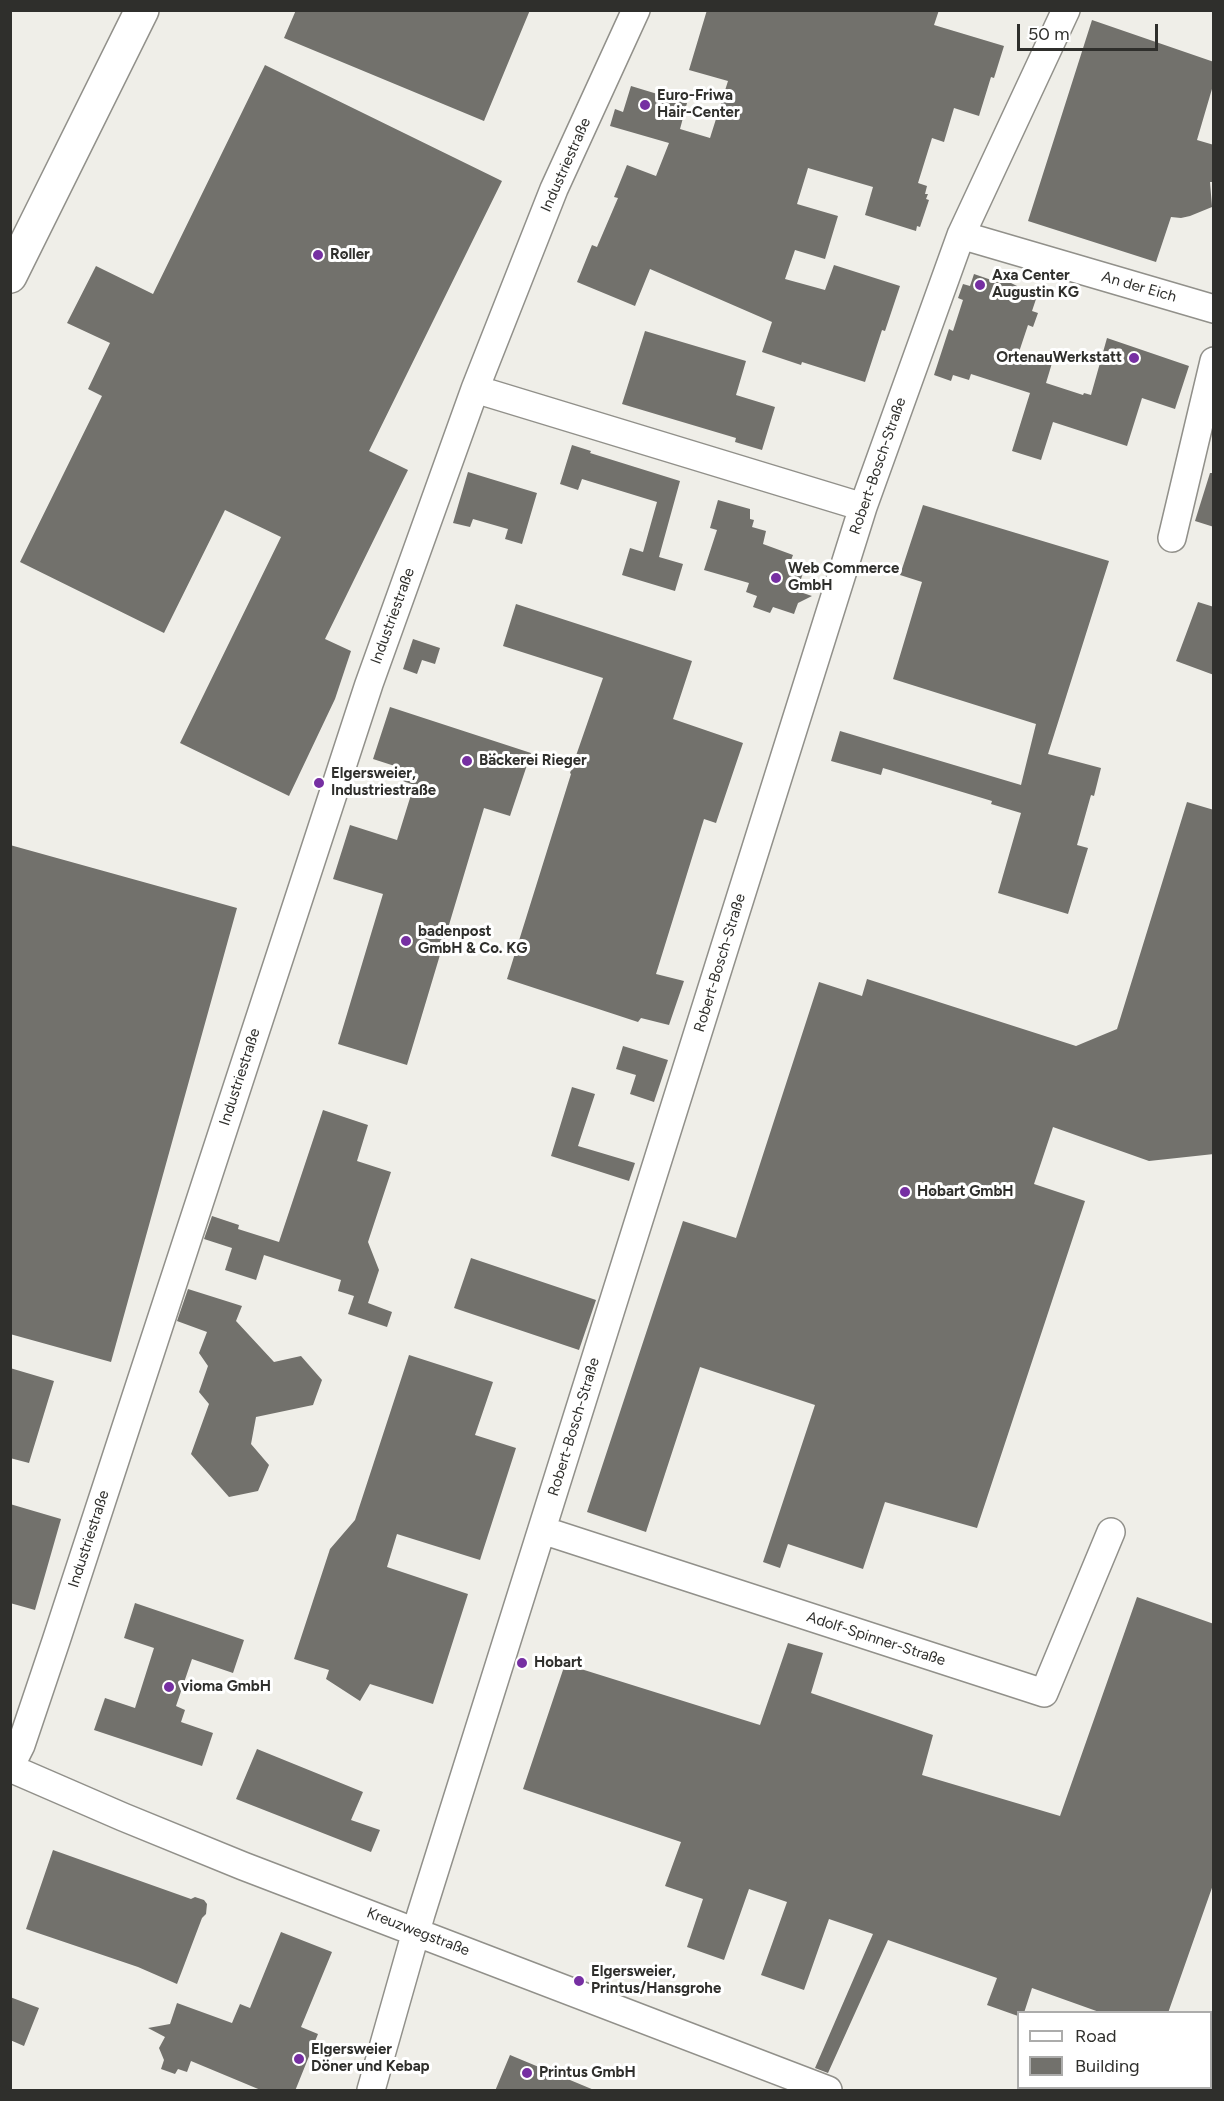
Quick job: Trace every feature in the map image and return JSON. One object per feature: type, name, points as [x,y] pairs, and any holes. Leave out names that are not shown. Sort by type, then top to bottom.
[{"type":"main road","points":[[10,276],[142,10]]},
{"type":"street","name":"Industriestraße","points":[[10,1768],[21,1745],[56,1641],[369,684],[475,389],[554,189],[636,10]]},
{"type":"street","name":"Robert-Bosch-Straße","points":[[371,2091],[416,1932],[862,507],[960,235],[1066,10]]},
{"type":"street","name":"An der Eich","points":[[960,235],[1214,309]]},
{"type":"street","points":[[1172,538],[1214,361]]},
{"type":"street","points":[[475,389],[862,507]]},
{"type":"street","name":"Adolf-Spinner-Straße","points":[[542,1530],[1044,1693],[1111,1532]]},
{"type":"street","name":"Kreuzwegstraße","points":[[10,1768],[243,1866],[828,2091]]},
{"type":"building","points":[[296,10],[530,10],[484,121],[284,38]]},
{"type":"building","points":[[707,10],[939,10],[934,25],[1004,46],[994,78],[991,77],[979,116],[954,108],[944,142],[932,138],[918,183],[927,186],[925,194],[928,194],[926,199],[929,200],[920,227],[917,226],[916,231],[865,215],[873,187],[808,168],[797,204],[838,216],[825,259],[795,250],[785,279],[825,290],[834,265],[900,286],[885,331],[882,330],[865,382],[762,352],[772,322],[650,269],[635,306],[577,282],[592,245],[597,247],[618,198],[614,197],[627,165],[656,176],[669,143],[610,126],[615,109],[623,112],[631,86],[687,103],[680,129],[710,138],[728,81],[689,70]]},
{"type":"building","points":[[1092,20],[1214,62],[1214,82],[1197,140],[1214,145],[1214,182],[1210,182],[1212,207],[1190,216],[1171,217],[1156,262],[1028,221]]},
{"type":"building","points":[[265,65],[502,181],[369,451],[408,470],[325,639],[351,651],[335,699],[289,796],[180,743],[281,537],[225,510],[164,633],[20,562],[102,396],[88,389],[110,343],[67,323],[96,266],[153,294]]},
{"type":"building","points":[[974,274],[1000,283],[1011,283],[1037,296],[1032,311],[1038,313],[1033,327],[1028,325],[1019,352],[1052,363],[1046,383],[1083,395],[1084,393],[1091,395],[1107,338],[1189,366],[1175,409],[1142,398],[1127,446],[1053,422],[1041,460],[1012,451],[1030,393],[971,374],[969,380],[953,375],[951,381],[934,375],[949,329],[953,331],[963,300],[958,298],[963,284],[970,286]]},
{"type":"building","points":[[645,331],[746,361],[736,395],[775,407],[762,450],[735,442],[736,438],[622,404]]},
{"type":"building","points":[[572,445],[591,451],[590,453],[680,481],[659,557],[683,564],[675,591],[622,575],[630,548],[643,552],[657,502],[582,479],[578,490],[560,484]]},
{"type":"building","points":[[468,472],[537,493],[522,544],[505,539],[508,529],[473,519],[470,527],[453,523]]},
{"type":"building","points":[[1210,473],[1214,473],[1214,527],[1195,521]]},
{"type":"building","points":[[718,500],[750,509],[750,519],[754,520],[752,527],[766,531],[763,544],[793,555],[788,568],[803,573],[797,591],[812,596],[798,603],[794,614],[773,607],[770,613],[753,607],[757,596],[746,592],[749,583],[704,570],[717,530],[710,528]]},
{"type":"building","points":[[923,505],[1109,561],[1048,754],[1101,768],[1077,845],[1088,848],[1068,914],[998,893],[1021,813],[991,804],[992,801],[883,768],[881,775],[831,761],[840,731],[1021,785],[1036,724],[893,679],[922,582],[900,575]]},
{"type":"building","points":[[1198,602],[1214,607],[1214,675],[1176,661]]},
{"type":"building","points":[[516,604],[692,661],[673,719],[743,743],[716,823],[704,819],[656,974],[684,981],[669,1025],[641,1018],[638,1022],[507,979],[570,773],[603,678],[503,646]]},
{"type":"building","points":[[413,639],[440,648],[435,664],[422,660],[417,674],[403,669]]},
{"type":"building","points":[[390,707],[531,753],[510,816],[484,808],[407,1065],[338,1044],[383,894],[333,879],[350,825],[397,840],[414,785],[400,780],[404,769],[373,759]]},
{"type":"building","name":"Hobart GmbH","points":[[1187,802],[1214,810],[1214,1154],[1149,1161],[1053,1127],[1034,1184],[1085,1201],[977,1528],[885,1502],[863,1569],[788,1544],[780,1568],[763,1562],[815,1405],[700,1367],[646,1532],[587,1512],[683,1221],[736,1238],[819,982],[862,996],[867,979],[1076,1046],[1117,1029]]},
{"type":"building","points":[[10,845],[237,908],[111,1362],[10,1334]]},
{"type":"building","points":[[623,1046],[668,1060],[654,1102],[630,1094],[636,1075],[616,1069]]},
{"type":"building","points":[[572,1087],[595,1094],[578,1146],[635,1163],[629,1181],[551,1156]]},
{"type":"building","points":[[323,1110],[368,1125],[357,1161],[391,1172],[368,1242],[379,1270],[368,1303],[392,1312],[387,1327],[348,1314],[354,1296],[338,1291],[341,1280],[264,1255],[256,1280],[225,1270],[232,1248],[204,1239],[212,1216],[239,1225],[238,1229],[279,1242]]},
{"type":"building","points":[[471,1258],[596,1300],[579,1350],[454,1308]]},
{"type":"building","points":[[188,1289],[242,1306],[236,1321],[274,1362],[301,1356],[322,1380],[313,1405],[256,1417],[251,1444],[269,1465],[258,1491],[229,1497],[191,1454],[209,1404],[199,1392],[208,1366],[199,1353],[207,1332],[177,1321]]},
{"type":"building","points":[[409,1355],[493,1382],[475,1435],[516,1448],[480,1560],[397,1534],[387,1567],[468,1594],[433,1704],[370,1684],[360,1701],[326,1679],[329,1670],[294,1659],[330,1549],[355,1520]]},
{"type":"building","points":[[10,1368],[54,1381],[29,1463],[10,1458]]},
{"type":"building","points":[[10,1504],[61,1519],[35,1610],[10,1603]]},
{"type":"building","points":[[1137,1597],[1214,1624],[1214,1882],[1169,2011],[1096,2011],[1032,1988],[1025,2011],[1017,2011],[1017,2016],[987,2005],[997,1978],[888,1940],[828,2073],[815,2068],[873,1934],[829,1919],[804,1990],[761,1975],[787,1902],[749,1889],[724,1960],[687,1947],[703,1899],[665,1886],[681,1842],[523,1789],[565,1664],[760,1725],[788,1643],[823,1653],[811,1693],[933,1735],[922,1775],[1060,1816]]},
{"type":"building","points":[[135,1603],[244,1640],[233,1673],[192,1659],[176,1706],[185,1710],[181,1722],[213,1733],[202,1766],[94,1730],[105,1698],[135,1708],[154,1648],[124,1638]]},
{"type":"building","points":[[257,1749],[363,1792],[351,1820],[380,1830],[371,1852],[236,1799]]},
{"type":"building","points":[[53,1850],[191,1899],[195,1897],[204,1900],[207,1904],[206,1914],[202,1918],[177,1984],[138,1967],[26,1929]]},
{"type":"building","points":[[281,1932],[332,1952],[301,2027],[318,2034],[295,2091],[263,2091],[191,2061],[187,2072],[178,2069],[175,2074],[161,2069],[164,2060],[159,2048],[165,2037],[148,2028],[170,2024],[177,2003],[232,2023],[240,2004],[250,2008]]},
{"type":"building","points":[[10,1997],[39,2008],[24,2046],[10,2040]]},
{"type":"building","name":"Printus GmbH","points":[[510,2055],[594,2090],[594,2091],[495,2091]]},
{"type":"place","name":"Euro-Friwa Hair-Center","points":[[645,105]]},
{"type":"place","name":"Roller","points":[[318,255]]},
{"type":"place","name":"Axa Center Augustin KG","points":[[980,285]]},
{"type":"place","name":"OrtenauWerkstatt","points":[[1134,358]]},
{"type":"place","name":"Web Commerce GmbH","points":[[776,578]]},
{"type":"place","name":"Bäckerei Rieger","points":[[467,761]]},
{"type":"place","name":"Elgersweier, Industriestraße","points":[[319,783]]},
{"type":"place","name":"badenpost GmbH & Co. KG","points":[[406,941]]},
{"type":"place","name":"Hobart GmbH","points":[[905,1192]]},
{"type":"place","name":"Hobart","points":[[522,1663]]},
{"type":"place","name":"vioma GmbH","points":[[169,1687]]},
{"type":"place","name":"Elgersweier, Printus/Hansgrohe","points":[[579,1981]]},
{"type":"place","name":"Elgersweier Döner und Kebap","points":[[299,2059]]},
{"type":"place","name":"Printus GmbH","points":[[527,2073]]}]
